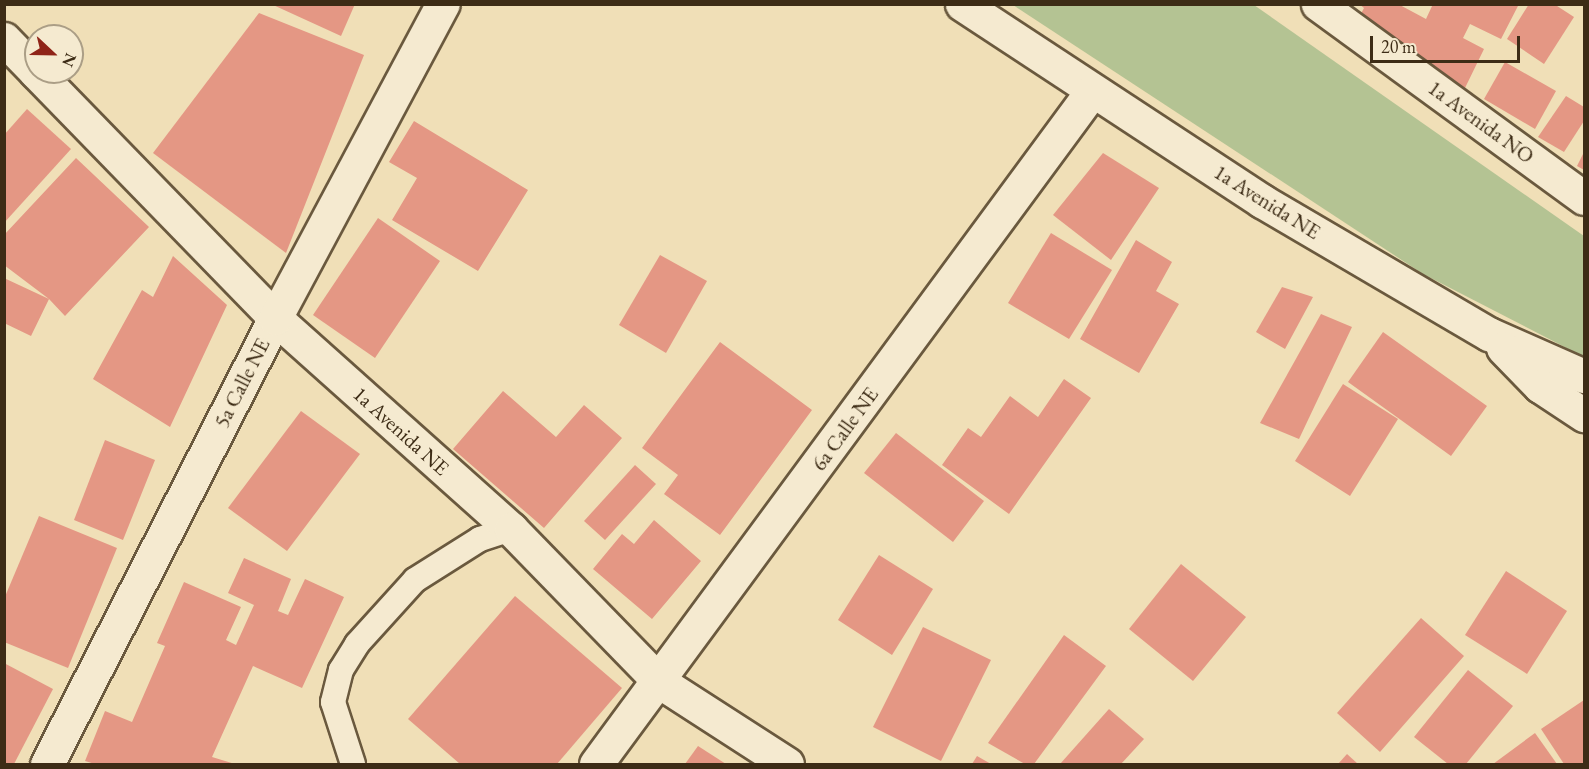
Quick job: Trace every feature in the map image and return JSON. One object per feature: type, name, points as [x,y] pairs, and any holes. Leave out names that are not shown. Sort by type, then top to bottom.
[{"type":"street","name":"5a Calle NE","points":[[47,765],[275,318],[442,4]]},
{"type":"street","name":"1a Avenida NE","points":[[962,4],[1092,92],[1262,201],[1489,334],[1584,376]]},
{"type":"street","name":"1a Avenida NO","points":[[1318,4],[1584,198]]},
{"type":"street","name":"1a Avenida NE","points":[[4,39],[24,60]]},
{"type":"street","name":"1a Avenida NE","points":[[48,84],[275,318],[511,529],[660,682],[787,765]]},
{"type":"street","name":"6a Calle NE","points":[[596,765],[660,682],[1092,92]]},
{"type":"street","points":[[1489,334],[1540,386],[1584,415]]},
{"type":"lane","points":[[353,765],[333,702],[341,670],[357,644],[416,580],[480,539],[511,529]]},
{"type":"green space","points":[[1013,5],[1254,5],[1584,236],[1584,357],[1423,274]]},
{"type":"building","points":[[271,4],[355,4],[341,36]]},
{"type":"building","points":[[1359,4],[1398,4],[1426,19],[1433,4],[1519,4],[1501,39],[1470,24],[1463,38],[1484,49],[1465,88],[1352,31],[1364,8]]},
{"type":"building","points":[[1529,4],[1554,4],[1574,17],[1544,64],[1507,39]]},
{"type":"building","points":[[259,13],[364,55],[286,253],[153,153]]},
{"type":"building","points":[[1505,62],[1556,91],[1535,129],[1484,99]]},
{"type":"building","points":[[1566,96],[1584,107],[1584,121],[1564,152],[1538,137]]},
{"type":"building","points":[[27,109],[71,149],[4,223],[4,135]]},
{"type":"building","points":[[414,121],[528,190],[478,271],[392,220],[417,178],[389,162]]},
{"type":"building","points":[[1584,152],[1584,170],[1577,166]]},
{"type":"building","points":[[1103,153],[1159,188],[1111,260],[1053,215]]},
{"type":"building","points":[[76,158],[149,227],[65,316],[49,299],[4,265],[4,235]]},
{"type":"building","points":[[378,218],[440,261],[375,358],[313,315]]},
{"type":"building","points":[[1051,233],[1112,270],[1069,339],[1008,303]]},
{"type":"building","points":[[1136,240],[1172,262],[1156,291],[1179,304],[1139,373],[1080,339]]},
{"type":"building","points":[[660,255],[707,281],[666,353],[619,325]]},
{"type":"building","points":[[173,256],[227,305],[170,427],[93,379],[142,290],[153,297]]},
{"type":"building","points":[[4,278],[49,299],[31,336],[4,323]]},
{"type":"building","points":[[1282,287],[1313,297],[1285,349],[1256,332]]},
{"type":"building","points":[[1321,314],[1352,327],[1299,439],[1260,423]]},
{"type":"building","points":[[1383,332],[1487,406],[1451,456],[1348,382]]},
{"type":"building","points":[[720,342],[812,410],[720,535],[664,494],[678,475],[642,448]]},
{"type":"building","points":[[1064,379],[1091,398],[1009,514],[942,465],[968,428],[981,437],[1010,396],[1038,417]]},
{"type":"building","points":[[1343,384],[1398,419],[1350,496],[1295,461]]},
{"type":"building","points":[[503,391],[556,437],[584,405],[622,438],[544,528],[453,449]]},
{"type":"building","points":[[301,411],[360,454],[287,551],[228,508]]},
{"type":"building","points":[[896,433],[984,501],[953,542],[864,473]]},
{"type":"building","points":[[105,440],[155,460],[123,540],[74,520]]},
{"type":"building","points":[[635,465],[656,484],[605,540],[584,521]]},
{"type":"building","points":[[39,516],[117,548],[68,668],[4,642],[4,599]]},
{"type":"building","points":[[654,520],[701,561],[652,619],[593,569],[622,534],[634,544]]},
{"type":"building","points":[[879,555],[933,589],[892,655],[838,620]]},
{"type":"building","points":[[244,558],[291,579],[278,611],[288,615],[305,579],[344,597],[302,688],[253,666],[212,757],[235,764],[95,764],[85,761],[105,711],[132,722],[165,646],[157,643],[184,582],[241,607],[226,640],[236,645],[254,605],[228,593]]},
{"type":"building","points":[[1181,564],[1246,617],[1193,681],[1129,629]]},
{"type":"building","points":[[1506,571],[1567,611],[1527,674],[1465,635]]},
{"type":"building","points":[[515,596],[622,688],[557,764],[460,764],[408,719]]},
{"type":"building","points":[[1421,618],[1464,656],[1380,752],[1337,713]]},
{"type":"building","points":[[923,627],[991,660],[941,761],[873,727]]},
{"type":"building","points":[[1064,635],[1106,666],[1034,764],[1025,764],[988,743]]},
{"type":"building","points":[[4,663],[53,689],[14,764],[4,764]]},
{"type":"building","points":[[1468,670],[1513,706],[1466,764],[1448,764],[1414,737]]},
{"type":"building","points":[[1584,700],[1584,764],[1564,764],[1541,729]]},
{"type":"building","points":[[1109,709],[1144,739],[1121,764],[1060,764]]},
{"type":"building","points":[[1535,733],[1557,764],[1493,764]]},
{"type":"building","points":[[698,746],[726,764],[685,764]]},
{"type":"building","points":[[1347,754],[1358,764],[1338,764]]},
{"type":"building","points":[[977,756],[991,764],[972,764]]}]
